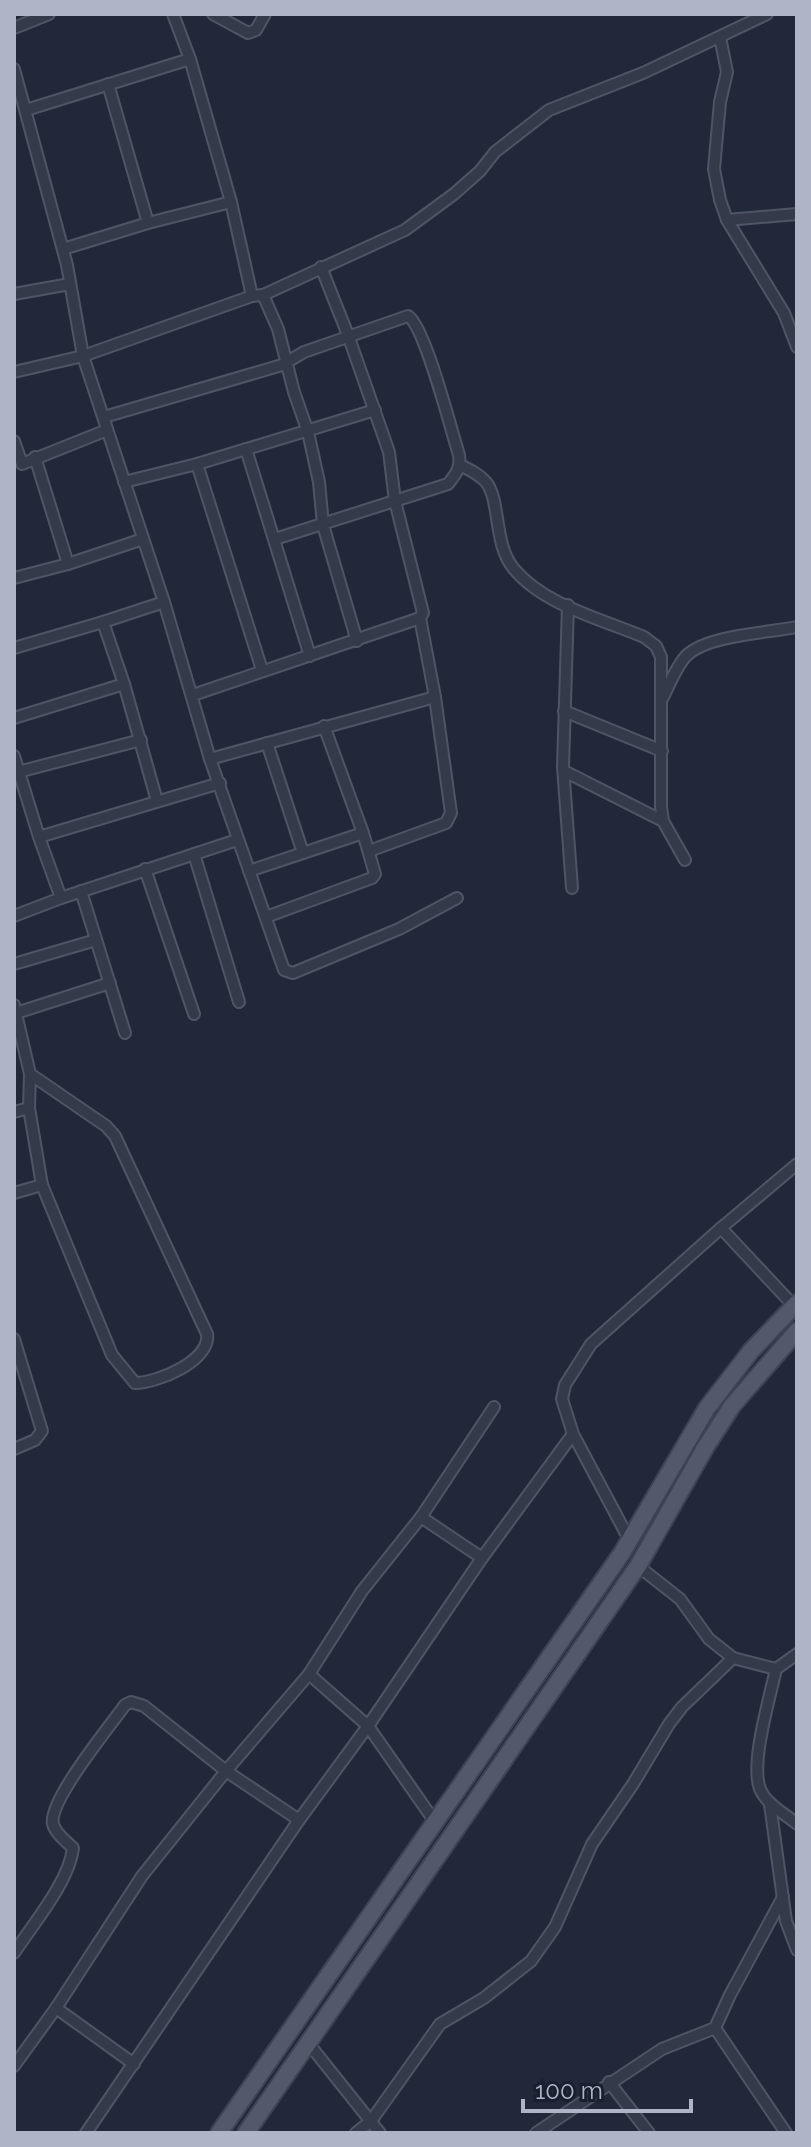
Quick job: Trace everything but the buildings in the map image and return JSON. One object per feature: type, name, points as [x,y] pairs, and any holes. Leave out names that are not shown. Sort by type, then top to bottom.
[{"type":"main road","points":[[219,2133],[630,1541],[707,1408],[751,1351],[796,1305]]},
{"type":"main road","points":[[246,2133],[638,1566],[732,1406],[797,1331]]},
{"type":"street","points":[[14,28],[49,14]]},
{"type":"street","points":[[173,14],[190,59],[257,296],[278,329],[308,432],[319,482],[323,525],[357,641]]},
{"type":"street","points":[[213,14],[248,33],[256,30],[265,14]]},
{"type":"street","points":[[15,370],[83,356],[257,296],[405,230],[430,213],[480,171],[495,152],[549,110],[643,73],[767,14]]},
{"type":"street","points":[[720,37],[727,72],[720,102],[714,169],[720,200],[727,220],[784,313],[797,347]]},
{"type":"street","points":[[26,110],[190,59]]},
{"type":"street","points":[[14,69],[16,90],[26,110],[63,249],[83,356],[164,602],[210,759],[284,970],[293,973],[399,929],[457,898]]},
{"type":"street","points":[[108,84],[148,223]]},
{"type":"street","points":[[63,249],[231,202]]},
{"type":"street","points":[[727,220],[797,214]]},
{"type":"street","points":[[193,695],[357,641],[420,618],[423,613],[395,501],[389,452],[321,267]]},
{"type":"street","points":[[14,294],[70,284]]},
{"type":"street","points":[[104,417],[234,380],[287,362],[348,335],[408,316],[412,318],[424,343],[460,465],[448,484],[275,539]]},
{"type":"street","points":[[124,482],[197,464],[375,410]]},
{"type":"street","points":[[14,441],[18,467],[35,457],[107,430]]},
{"type":"street","points":[[246,449],[310,656]]},
{"type":"street","points":[[35,457],[68,564]]},
{"type":"street","points":[[197,464],[262,670]]},
{"type":"street","points":[[460,465],[478,474],[488,485],[503,550],[513,568],[533,588],[644,637],[656,646],[661,657],[661,807],[663,821],[685,860]]},
{"type":"street","points":[[14,578],[143,539]]},
{"type":"street","points":[[14,648],[164,602]]},
{"type":"street","points":[[568,605],[564,771],[572,888]]},
{"type":"street","points":[[369,851],[450,819],[435,697],[420,618]]},
{"type":"street","points":[[103,622],[157,801]]},
{"type":"street","points":[[662,700],[684,658],[697,647],[797,627]]},
{"type":"street","points":[[14,718],[124,684]]},
{"type":"street","points":[[210,759],[435,697]]},
{"type":"street","points":[[564,711],[662,751]]},
{"type":"street","points":[[266,917],[372,878],[376,870],[324,726]]},
{"type":"street","points":[[18,772],[141,740]]},
{"type":"street","points":[[267,743],[303,853]]},
{"type":"street","points":[[14,756],[61,898]]},
{"type":"street","points":[[564,771],[663,821]]},
{"type":"street","points":[[39,837],[220,783]]},
{"type":"street","points":[[249,871],[363,833]]},
{"type":"street","points":[[14,916],[237,840]]},
{"type":"street","points":[[194,854],[239,1002]]},
{"type":"street","points":[[145,869],[194,1014]]},
{"type":"street","points":[[81,891],[125,1033]]},
{"type":"street","points":[[14,964],[96,940]]},
{"type":"street","points":[[30,1074],[106,1126],[115,1136],[207,1334],[208,1341],[198,1357],[154,1382],[135,1383],[112,1355],[42,1185],[29,1108],[30,1074],[15,1009],[110,983]]},
{"type":"street","points":[[14,1112],[29,1108]]},
{"type":"street","points":[[630,1541],[573,1434],[562,1399],[565,1385],[591,1344],[797,1164]]},
{"type":"street","points":[[14,1193],[42,1185]]},
{"type":"street","points":[[721,1228],[796,1305]]},
{"type":"street","points":[[14,1339],[42,1431],[35,1440],[14,1449]]},
{"type":"street","points":[[14,2066],[56,2008],[142,1876],[309,1674],[368,1582],[421,1517],[494,1407]]},
{"type":"street","points":[[86,2133],[299,1820],[368,1726],[482,1558],[573,1434]]},
{"type":"street","points":[[421,1517],[482,1558]]},
{"type":"street","points":[[638,1566],[673,1592],[709,1639],[733,1658],[776,1669]]},
{"type":"street","points":[[797,1654],[776,1669],[757,1771],[761,1789],[770,1804],[786,1921],[797,1950]]},
{"type":"street","points":[[356,2133],[371,2121],[440,2024],[484,1998],[531,1961],[555,1927],[592,1844],[669,1724],[682,1707],[733,1658]]},
{"type":"street","points":[[309,1674],[368,1726],[435,1822]]},
{"type":"street","points":[[14,1953],[72,1858],[73,1848],[53,1827],[56,1808],[65,1789],[125,1705],[131,1702],[144,1706],[226,1771],[299,1820]]},
{"type":"street","points":[[770,1804],[794,1818]]},
{"type":"street","points":[[536,2133],[609,2082],[672,2044],[715,2028],[783,1897]]},
{"type":"street","points":[[56,2008],[134,2064]]},
{"type":"street","points":[[715,2028],[786,2133]]},
{"type":"street","points":[[309,2044],[380,2133]]},
{"type":"street","points":[[609,2082],[649,2133]]}]
